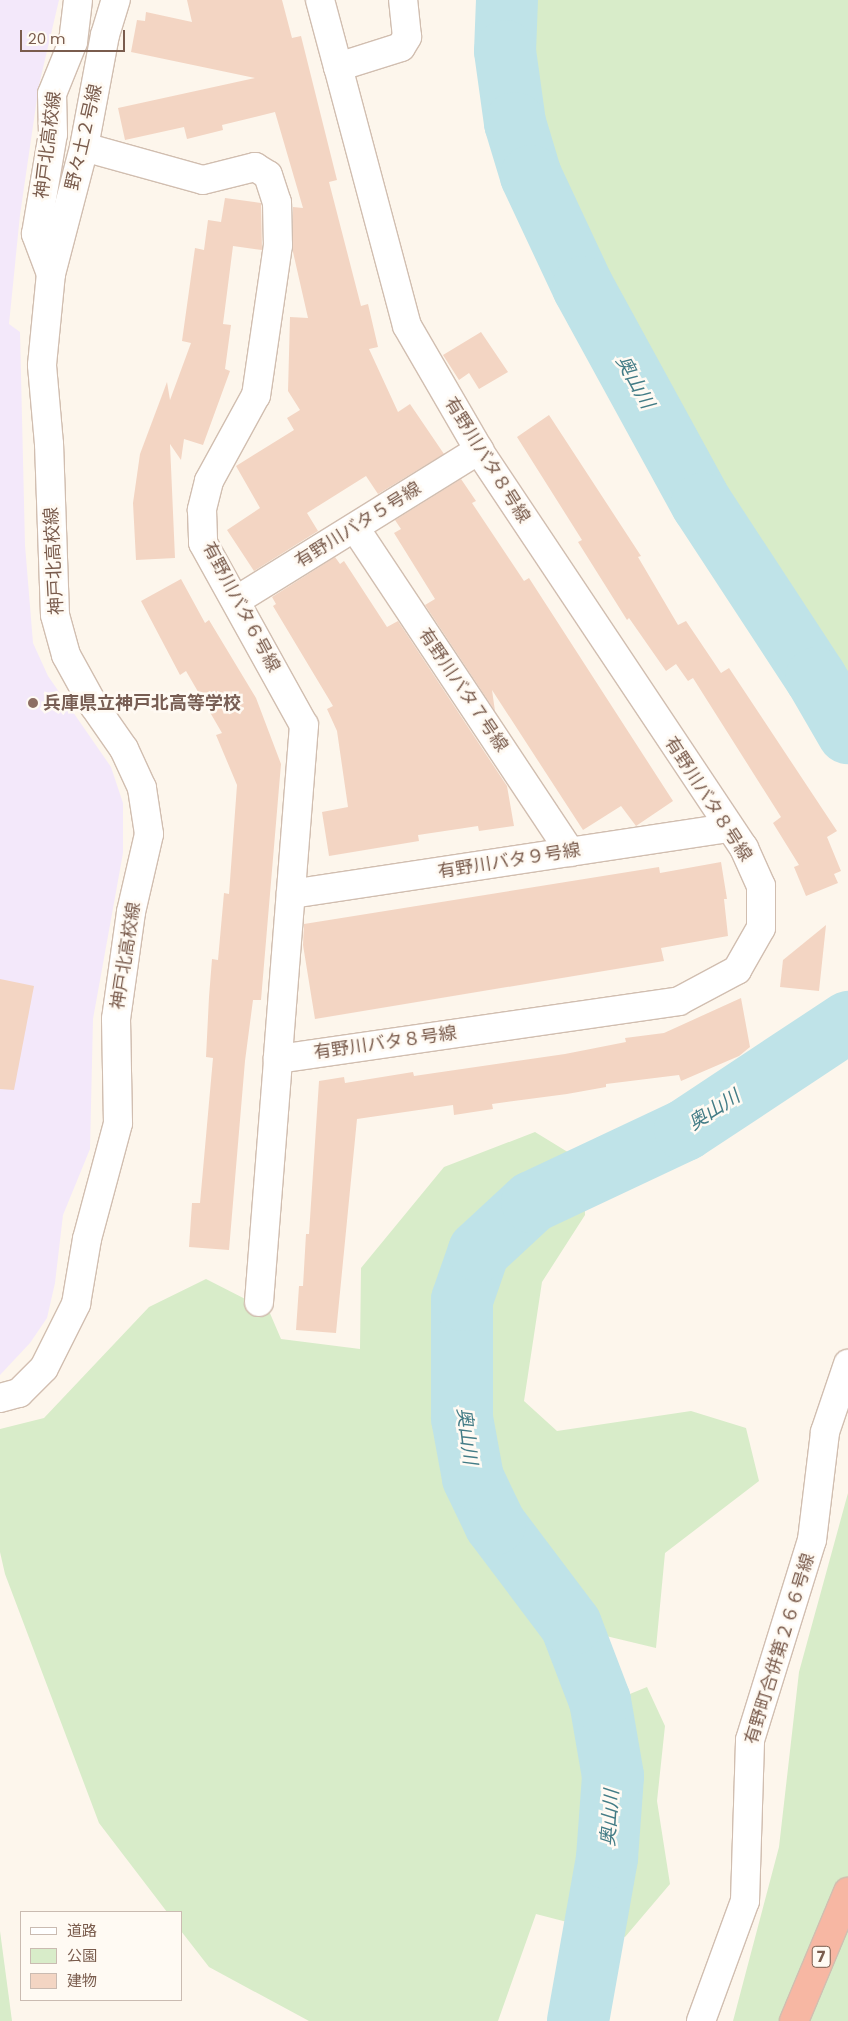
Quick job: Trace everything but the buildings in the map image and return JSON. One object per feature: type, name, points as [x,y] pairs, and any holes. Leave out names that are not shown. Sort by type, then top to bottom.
[{"type":"highway","name":"7","points":[[794,2021],[848,1892]]},
{"type":"street","name":"神戸北高校線","points":[[0,1398],[19,1394],[44,1368],[76,1304],[87,1239],[118,1124],[116,1019],[131,912],[148,834],[142,788],[124,749],[94,706],[66,655],[55,615],[49,444],[42,365],[51,274],[36,234],[53,134],[52,94],[73,42],[78,0]]},
{"type":"street","name":"野々土２号線","points":[[51,274],[84,147],[105,35],[116,0]]},
{"type":"street","name":"有野川バタ８号線","points":[[278,1059],[679,1001],[737,970],[761,928],[761,886],[744,848],[728,828],[479,450],[407,326],[320,0]]},
{"type":"street","points":[[338,67],[401,47],[407,36],[403,0]]},
{"type":"street","name":"有野川バタ６号線","points":[[84,147],[203,180],[255,168],[268,175],[277,202],[278,245],[256,395],[209,481],[202,510],[203,543],[237,600],[304,725],[278,1059]]},
{"type":"street","name":"有野川バタ５号線","points":[[237,600],[479,450]]},
{"type":"street","name":"有野川バタ７号線","points":[[355,528],[570,852]]},
{"type":"street","name":"有野川バタ９号線","points":[[291,894],[728,828]]},
{"type":"street","points":[[259,1302],[278,1059]]},
{"type":"street","name":"有野町合併第２６６号線","points":[[701,2021],[745,1901],[750,1740],[812,1540],[825,1432],[848,1364]]},
{"type":"shaded area","name":"兵庫県立神戸北高等学校","points":[[0,0],[59,0],[39,85],[20,215],[9,324],[20,332],[25,545],[33,643],[48,676],[111,767],[123,803],[123,853],[93,1019],[90,1149],[63,1215],[55,1283],[47,1318],[30,1343],[0,1375]]},
{"type":"green space","points":[[521,0],[848,0],[848,674],[707,490],[557,205],[516,76]]},
{"type":"green space","points":[[535,1132],[584,1162],[585,1215],[542,1282],[524,1401],[557,1431],[691,1411],[746,1428],[759,1481],[665,1553],[656,1648],[606,1636],[559,1668],[588,1711],[647,1687],[665,1726],[657,1801],[670,1884],[625,1937],[536,1914],[498,2021],[309,2021],[209,1967],[182,1932],[182,1911],[166,1911],[99,1823],[5,1574],[0,1552],[0,1429],[44,1418],[149,1307],[206,1279],[269,1311],[281,1339],[360,1349],[361,1268],[444,1167]]},
{"type":"green space","points":[[848,1493],[848,2021],[733,2021],[779,1847],[799,1672]]},
{"type":"green space","points":[[0,1931],[12,2021],[0,2021]]},
{"type":"waterway","name":"奥山川","points":[[507,0],[505,51],[515,123],[531,176],[583,287],[702,504],[816,678],[848,733]]},
{"type":"waterway","name":"奥山川","points":[[578,2021],[607,1858],[613,1776],[600,1701],[571,1625],[495,1524],[473,1478],[462,1418],[462,1300],[479,1251],[532,1202],[685,1130],[848,1022]]},
{"type":"place","name":"兵庫県立神戸北高等学校","points":[[33,703]]}]
